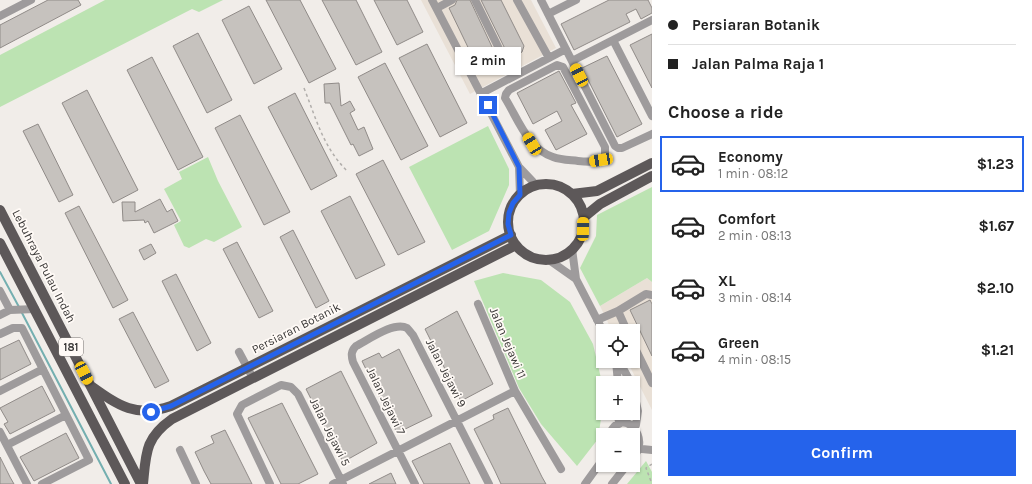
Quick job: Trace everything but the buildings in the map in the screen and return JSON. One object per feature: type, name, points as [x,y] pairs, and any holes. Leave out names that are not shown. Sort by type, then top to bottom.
[{"type":"main road","points":[[572,194],[597,191],[652,163]]},
{"type":"main road","points":[[584,218],[600,204],[652,176]]},
{"type":"main road","points":[[536,185],[555,185],[572,194],[578,201],[584,218],[581,235],[566,255],[549,260],[542,260],[527,255],[516,245],[511,235],[508,224],[509,213],[513,203],[520,195],[536,185]]},
{"type":"main road","name":"Lebuhraya Pulau Indah","points":[[0,210],[142,484]]},
{"type":"main road","name":"Persiaran Botanik","points":[[91,386],[112,401],[126,408],[151,412],[171,406],[511,235]]},
{"type":"main road","name":"181","points":[[0,243],[125,484]]},
{"type":"main road","points":[[142,484],[149,446],[153,436],[160,428],[172,419],[516,245]]},
{"type":"street","points":[[432,0],[482,93],[519,167],[536,185]]},
{"type":"street","points":[[436,8],[452,0]]},
{"type":"street","points":[[476,0],[513,77]]},
{"type":"street","points":[[517,0],[548,58]]},
{"type":"street","points":[[541,0],[618,148],[622,148],[652,134]]},
{"type":"street","points":[[548,14],[576,0]]},
{"type":"street","points":[[0,16],[26,1]]},
{"type":"street","points":[[572,61],[652,20]]},
{"type":"street","points":[[613,40],[652,116]]},
{"type":"street","points":[[482,93],[566,49]]},
{"type":"street","points":[[557,65],[563,67],[605,148],[605,157],[601,160],[588,162],[555,158],[545,154],[532,144],[505,98],[509,90],[527,81],[557,65]]},
{"type":"street","points":[[522,72],[527,81]]},
{"type":"street","points":[[519,167],[520,195]]},
{"type":"street","points":[[572,249],[576,279],[599,324]]},
{"type":"street","points":[[549,260],[576,279]]},
{"type":"street","points":[[0,292],[15,310]]},
{"type":"street","points":[[597,320],[618,311],[646,294],[652,295]]},
{"type":"street","name":"Jalan Jejawi 11","points":[[478,304],[515,391],[561,469]]},
{"type":"street","points":[[0,315],[15,310],[35,310]]},
{"type":"street","points":[[618,311],[624,324]]},
{"type":"street","name":"Jalan Jejawi 9","points":[[353,362],[351,354],[353,349],[389,328],[398,326],[406,328],[413,335],[489,484]]},
{"type":"street","points":[[0,334],[12,328],[22,328],[89,460],[42,484]]},
{"type":"street","points":[[239,352],[253,378]]},
{"type":"street","points":[[640,358],[652,383]]},
{"type":"street","name":"Jalan Jejawi 7","points":[[353,362],[415,484]]},
{"type":"street","points":[[0,392],[43,369]]},
{"type":"street","name":"Jalan Jejawi 5","points":[[270,484],[237,414],[242,405],[281,385],[291,387],[298,394],[342,482]]},
{"type":"street","points":[[333,484],[342,482],[397,450],[458,421],[515,391]]},
{"type":"street","points":[[7,445],[66,414]]},
{"type":"street","points":[[619,420],[619,424]]},
{"type":"street","points":[[636,425],[637,420]]},
{"type":"street","points":[[614,428],[619,424],[630,423],[636,425],[643,436],[642,448],[652,450]]},
{"type":"street","points":[[0,432],[27,484]]},
{"type":"street","points":[[180,450],[196,484]]},
{"type":"street","points":[[585,484],[596,469]]},
{"type":"street","points":[[612,484],[621,472]]},
{"type":"path","points":[[304,88],[319,130],[334,156],[348,172]]},
{"type":"path","points":[[652,464],[646,468],[652,484]]},
{"type":"shaded area","points":[[421,0],[531,0],[556,48],[470,94]]},
{"type":"shaded area","points":[[647,278],[652,282],[652,410],[640,386],[640,376],[635,376],[631,368],[640,368],[640,324],[609,324],[600,306]]},
{"type":"green space","points":[[105,0],[223,0],[199,12],[192,9],[0,107],[0,55]]},
{"type":"green space","points":[[488,126],[509,169],[509,185],[489,231],[452,250],[409,167]]},
{"type":"green space","points":[[208,157],[218,181],[242,227],[214,242],[206,239],[189,248],[184,246],[174,225],[181,221],[164,189],[182,179],[179,172]]},
{"type":"green space","points":[[652,187],[652,282],[647,278],[600,306],[580,268],[596,236],[597,215]]},
{"type":"green space","points":[[503,273],[541,280],[570,302],[593,344],[596,357],[596,368],[599,368],[600,376],[596,376],[596,420],[601,420],[600,428],[596,428],[596,442],[577,466],[541,424],[519,388],[474,281]]},
{"type":"green space","points":[[646,461],[652,472],[652,484],[627,484],[637,472],[640,472],[640,468]]},
{"type":"waterway","points":[[0,272],[19,307]]},
{"type":"waterway","points":[[21,311],[111,484]]},
{"type":"route","points":[[151,412],[171,406],[511,235],[508,224],[509,213],[513,203],[520,195],[519,167],[488,105]]}]
